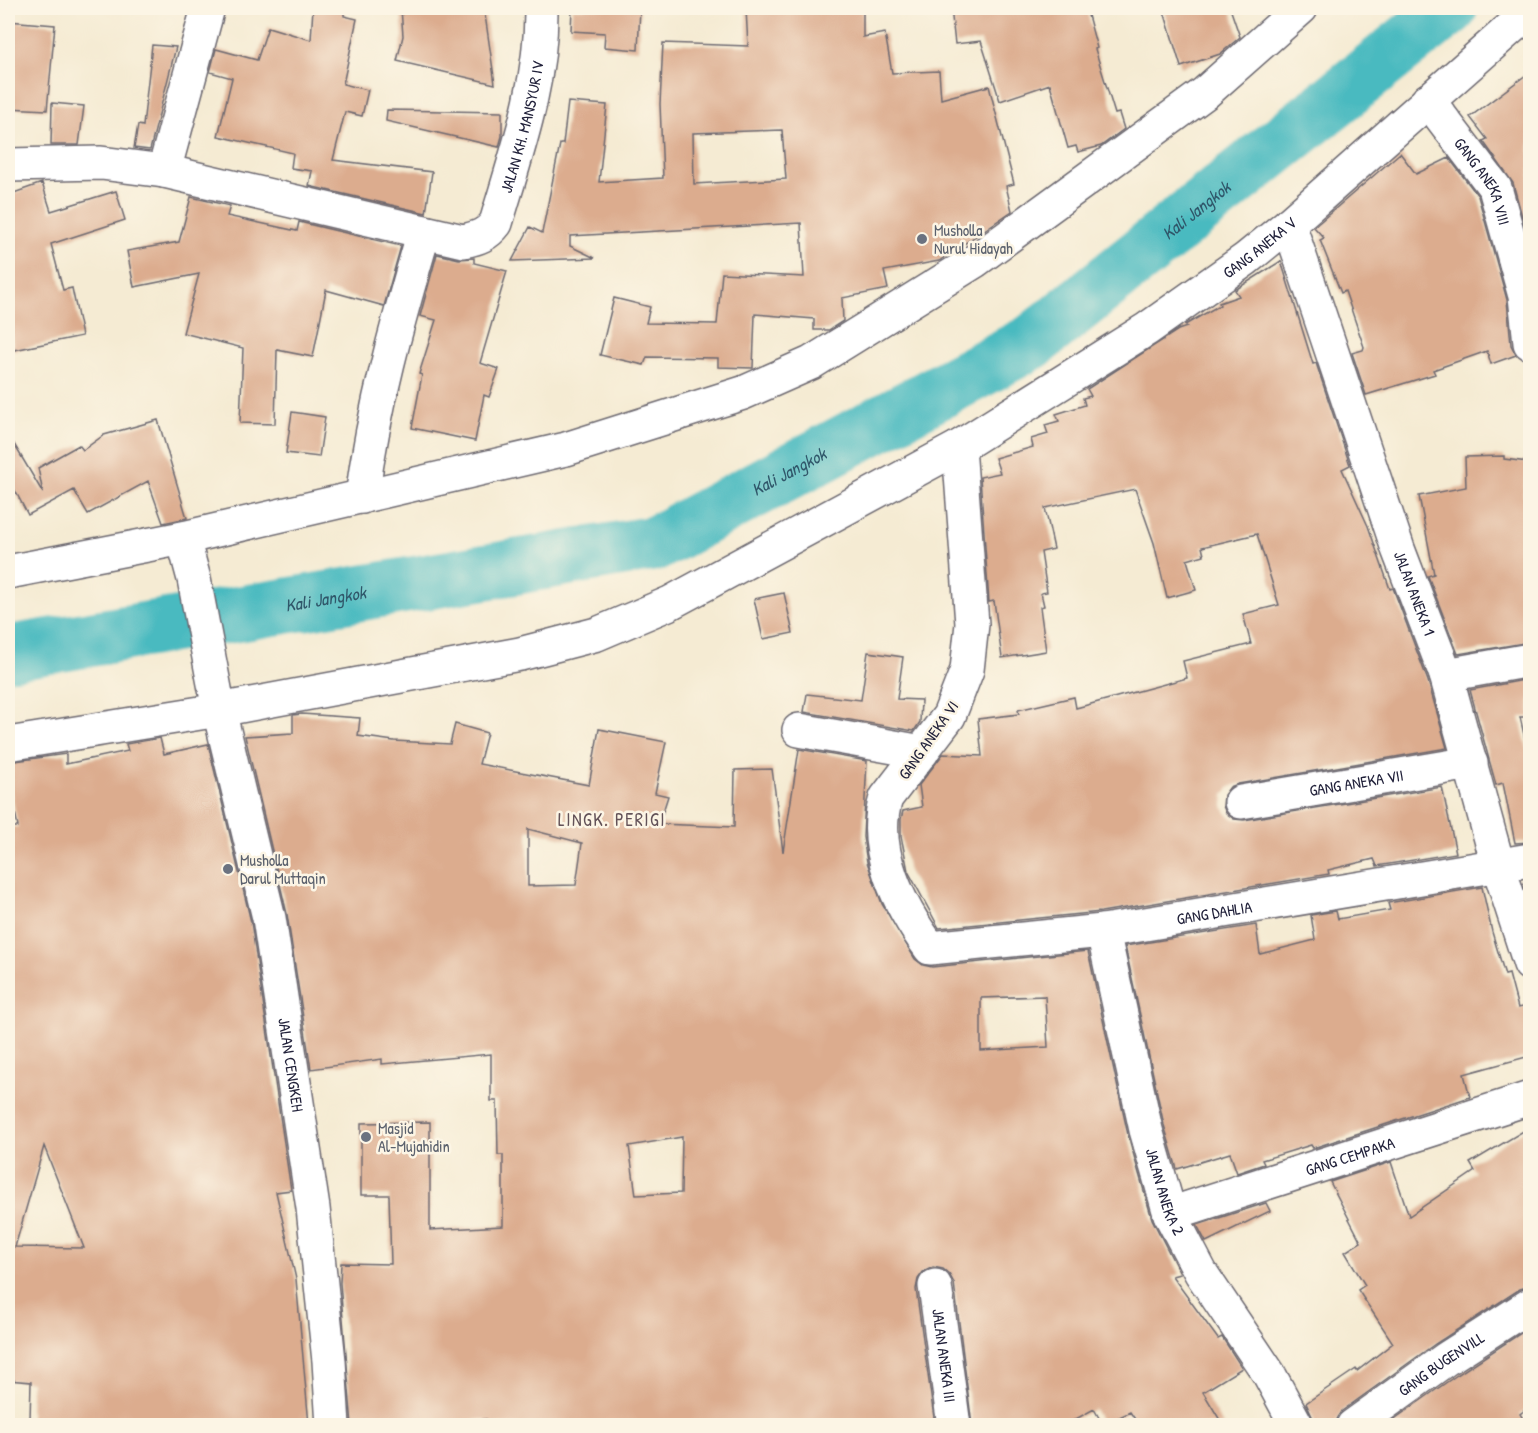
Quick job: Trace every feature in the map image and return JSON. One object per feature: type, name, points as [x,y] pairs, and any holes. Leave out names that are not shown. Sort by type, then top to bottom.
[{"type":"street","points":[[164,171],[208,8]]},
{"type":"street","name":"JALAN KH. MANSYUR IV","points":[[424,232],[464,241],[480,238],[496,223],[529,111],[542,42],[541,8]]},
{"type":"street","points":[[8,572],[183,538],[566,449],[743,393],[811,363],[984,254],[1205,93],[1294,11]]},
{"type":"street","name":"GANG ANEKA V","points":[[8,744],[218,699],[520,654],[597,634],[670,603],[959,447],[1147,328],[1246,259],[1289,224],[1530,11]]},
{"type":"street","name":"GANG ANEKA VIII","points":[[1428,100],[1495,188],[1525,296],[1530,343]]},
{"type":"street","points":[[8,165],[101,163],[164,171],[424,232],[385,365],[371,427],[362,497]]},
{"type":"street","name":"JALAN ANEKA 1","points":[[1289,224],[1398,549],[1446,675],[1498,865],[1530,964]]},
{"type":"street","name":"GANG ANEKA VI","points":[[930,948],[912,924],[896,888],[880,836],[881,812],[886,798],[949,717],[960,693],[971,645],[972,624],[959,447]]},
{"type":"street","name":"JALAN CENGKEH","points":[[183,538],[269,918],[313,1208],[329,1361],[333,1425]]},
{"type":"street","points":[[1446,675],[1530,660]]},
{"type":"street","points":[[799,730],[922,752]]},
{"type":"street","name":"GANG ANEKA VII","points":[[1241,802],[1471,763]]},
{"type":"street","name":"GANG DAHLIA","points":[[930,948],[1103,931],[1530,860]]},
{"type":"street","name":"JALAN ANEKA 2","points":[[1103,931],[1146,1130],[1170,1214],[1201,1273],[1269,1374],[1297,1425]]},
{"type":"street","name":"GANG CEMPAKA","points":[[1170,1214],[1530,1098]]},
{"type":"street","name":"JALAN ANEKA III","points":[[935,1286],[954,1425]]},
{"type":"street","name":"GANG BUGENVILL","points":[[1353,1425],[1446,1359],[1530,1305]]},
{"type":"building","points":[[313,8],[344,9],[344,16],[357,19],[343,84],[368,90],[362,116],[345,112],[333,160],[432,172],[426,213],[309,186],[312,171],[291,168],[293,153],[218,136],[232,78],[210,72],[216,49],[257,60],[268,27],[311,40]]},
{"type":"building","points":[[401,8],[484,8],[495,84],[397,61],[403,36]]},
{"type":"building","points":[[572,8],[640,8],[638,50],[604,47],[605,33],[571,31]]},
{"type":"building","points":[[863,8],[863,37],[885,33],[892,73],[939,71],[941,99],[989,86],[1014,184],[1006,186],[1012,211],[939,261],[884,271],[888,289],[842,298],[843,321],[829,330],[814,330],[814,319],[755,314],[753,368],[718,367],[718,358],[647,357],[644,365],[600,355],[614,298],[650,307],[646,323],[717,324],[722,273],[804,277],[801,223],[570,236],[570,246],[595,258],[512,261],[530,227],[542,233],[560,144],[563,144],[568,102],[607,105],[599,182],[663,178],[660,104],[663,43],[748,46],[746,9]],"holes":[[[782,130],[786,179],[694,184],[693,133]]]},
{"type":"building","points":[[951,8],[1086,8],[1097,48],[1095,49],[1115,114],[1119,113],[1124,129],[1101,146],[1078,152],[1076,146],[1068,148],[1050,84],[1000,101],[981,41],[955,44]]},
{"type":"building","points":[[1163,8],[1230,8],[1240,37],[1220,54],[1181,67]]},
{"type":"building","points":[[8,21],[55,25],[47,110],[8,108]]},
{"type":"building","points":[[152,45],[176,47],[150,150],[134,148],[138,125],[143,126]]},
{"type":"building","points":[[1530,72],[1530,246],[1513,183],[1483,141],[1487,139],[1470,117]]},
{"type":"building","points":[[52,103],[84,106],[79,145],[51,145]]},
{"type":"building","points":[[387,110],[502,112],[502,136],[499,147],[386,121]]},
{"type":"building","points":[[1400,153],[1416,174],[1449,158],[1478,196],[1507,300],[1511,345],[1516,355],[1491,364],[1487,351],[1433,370],[1435,374],[1366,395],[1352,353],[1363,350],[1364,347],[1345,291],[1341,293],[1320,240],[1324,238],[1314,227]]},
{"type":"building","points":[[42,183],[51,211],[116,191],[125,220],[51,244],[63,290],[72,288],[82,336],[14,350],[8,320],[8,195]]},
{"type":"building","points":[[191,197],[230,206],[227,216],[297,231],[299,222],[401,246],[384,306],[326,290],[313,357],[277,350],[275,424],[240,423],[243,348],[183,333],[199,274],[134,287],[127,251],[179,242]]},
{"type":"building","points":[[437,254],[459,259],[474,258],[474,263],[507,271],[480,363],[499,369],[489,397],[484,395],[475,441],[412,428],[422,375],[419,374],[436,320],[420,316]]},
{"type":"building","points":[[1281,261],[1313,364],[1316,363],[1350,465],[1342,469],[1368,526],[1390,589],[1393,588],[1428,681],[1447,748],[1238,784],[1230,787],[1224,795],[1223,806],[1226,813],[1234,819],[1244,820],[1442,787],[1456,853],[1377,866],[1374,859],[1328,870],[1329,874],[1101,912],[939,928],[908,871],[901,836],[901,819],[903,811],[922,807],[919,785],[943,754],[982,756],[978,719],[1019,714],[1018,710],[1074,697],[1076,708],[1187,678],[1183,661],[1251,644],[1243,614],[1279,605],[1257,534],[1202,547],[1204,555],[1187,560],[1196,590],[1167,598],[1154,543],[1135,489],[1045,508],[1054,549],[1041,552],[1047,592],[1041,593],[1044,606],[1040,607],[1046,651],[1002,658],[994,601],[989,602],[980,477],[1000,473],[995,458],[1033,447],[1031,439],[1048,434],[1045,425],[1059,421],[1056,414],[1085,405],[1083,398],[1091,396],[1087,389],[1178,330],[1187,327],[1185,325],[1220,305],[1219,303],[1239,296],[1235,290]]},
{"type":"building","points":[[292,412],[325,417],[319,457],[286,453]]},
{"type":"building","points":[[158,420],[187,518],[163,523],[148,481],[88,514],[74,490],[28,515],[8,477],[8,434],[43,493],[38,468],[79,445],[83,450],[104,435]]},
{"type":"building","points":[[1504,456],[1504,459],[1528,462],[1523,496],[1530,495],[1530,642],[1458,654],[1428,576],[1434,574],[1419,496],[1466,487],[1465,457]]},
{"type":"building","points":[[784,593],[793,633],[763,639],[754,599]]},
{"type":"building","points":[[868,652],[903,657],[897,699],[921,700],[920,722],[914,731],[804,712],[807,694],[861,700]]},
{"type":"building","points":[[1530,679],[1530,717],[1520,717],[1530,761],[1530,842],[1515,843],[1503,783],[1496,785],[1470,690]]},
{"type":"building","points":[[293,715],[360,718],[358,736],[394,741],[450,744],[455,724],[487,733],[479,764],[589,785],[599,729],[666,742],[655,793],[668,796],[659,824],[734,827],[735,770],[772,769],[783,852],[799,749],[867,761],[863,837],[867,862],[882,904],[915,959],[923,965],[932,967],[1088,951],[1128,1135],[1152,1219],[1180,1274],[1172,1276],[1218,1339],[1222,1337],[1242,1368],[1203,1392],[1223,1425],[1139,1425],[1130,1412],[1103,1425],[1094,1409],[1065,1425],[972,1425],[954,1283],[943,1269],[933,1267],[923,1272],[918,1279],[916,1289],[935,1425],[485,1425],[486,1419],[434,1425],[352,1425],[340,1283],[341,1263],[391,1264],[389,1195],[361,1195],[361,1123],[430,1122],[430,1230],[503,1226],[503,1155],[498,1155],[497,1101],[491,1101],[491,1054],[382,1064],[382,1059],[311,1069],[287,914],[245,736],[293,733]],"holes":[[[528,829],[582,843],[576,885],[528,886]],[[1045,996],[1048,1047],[981,1051],[981,998]],[[682,1137],[681,1193],[636,1195],[629,1146]]]},
{"type":"building","points":[[160,738],[164,754],[208,744],[251,922],[291,1190],[276,1192],[296,1279],[309,1425],[53,1425],[53,1420],[30,1420],[31,1382],[8,1380],[8,827],[18,827],[8,776],[8,762],[66,754],[66,764],[128,751],[126,744]],"holes":[[[44,1146],[84,1248],[15,1247]]]},
{"type":"building","points":[[1482,887],[1492,932],[1505,975],[1509,974],[1518,1008],[1530,1005],[1530,1056],[1464,1074],[1470,1097],[1313,1148],[1311,1145],[1262,1160],[1264,1164],[1237,1173],[1230,1153],[1177,1169],[1164,1125],[1125,946],[1256,925],[1260,954],[1315,940],[1311,915],[1336,911],[1338,919],[1390,910],[1388,903]]},
{"type":"building","points":[[1530,1127],[1530,1286],[1520,1289],[1435,1344],[1342,1411],[1335,1425],[1316,1425],[1306,1403],[1356,1369],[1357,1371],[1393,1343],[1358,1290],[1365,1285],[1345,1252],[1361,1242],[1330,1182],[1391,1162],[1409,1216],[1475,1171],[1470,1163]]},
{"type":"building","points":[[1266,1203],[1270,1211],[1206,1242],[1197,1225]]},
{"type":"building","points":[[1530,1327],[1530,1406],[1520,1414],[1527,1425],[1386,1425],[1457,1375]]},
{"type":"waterway","name":"Kali Jangkok","points":[[8,653],[656,543],[1032,342],[1450,8]]},
{"type":"place","name":"Musholla Nurul Hidayah","points":[[922,239]]},
{"type":"place","name":"Musholla Darul Muttaqin","points":[[228,869]]},
{"type":"place","name":"Masjid Al-Mujahidin","points":[[366,1137]]},
{"type":"district","name":"LINGK. PERIGI","points":[[612,820]]}]
